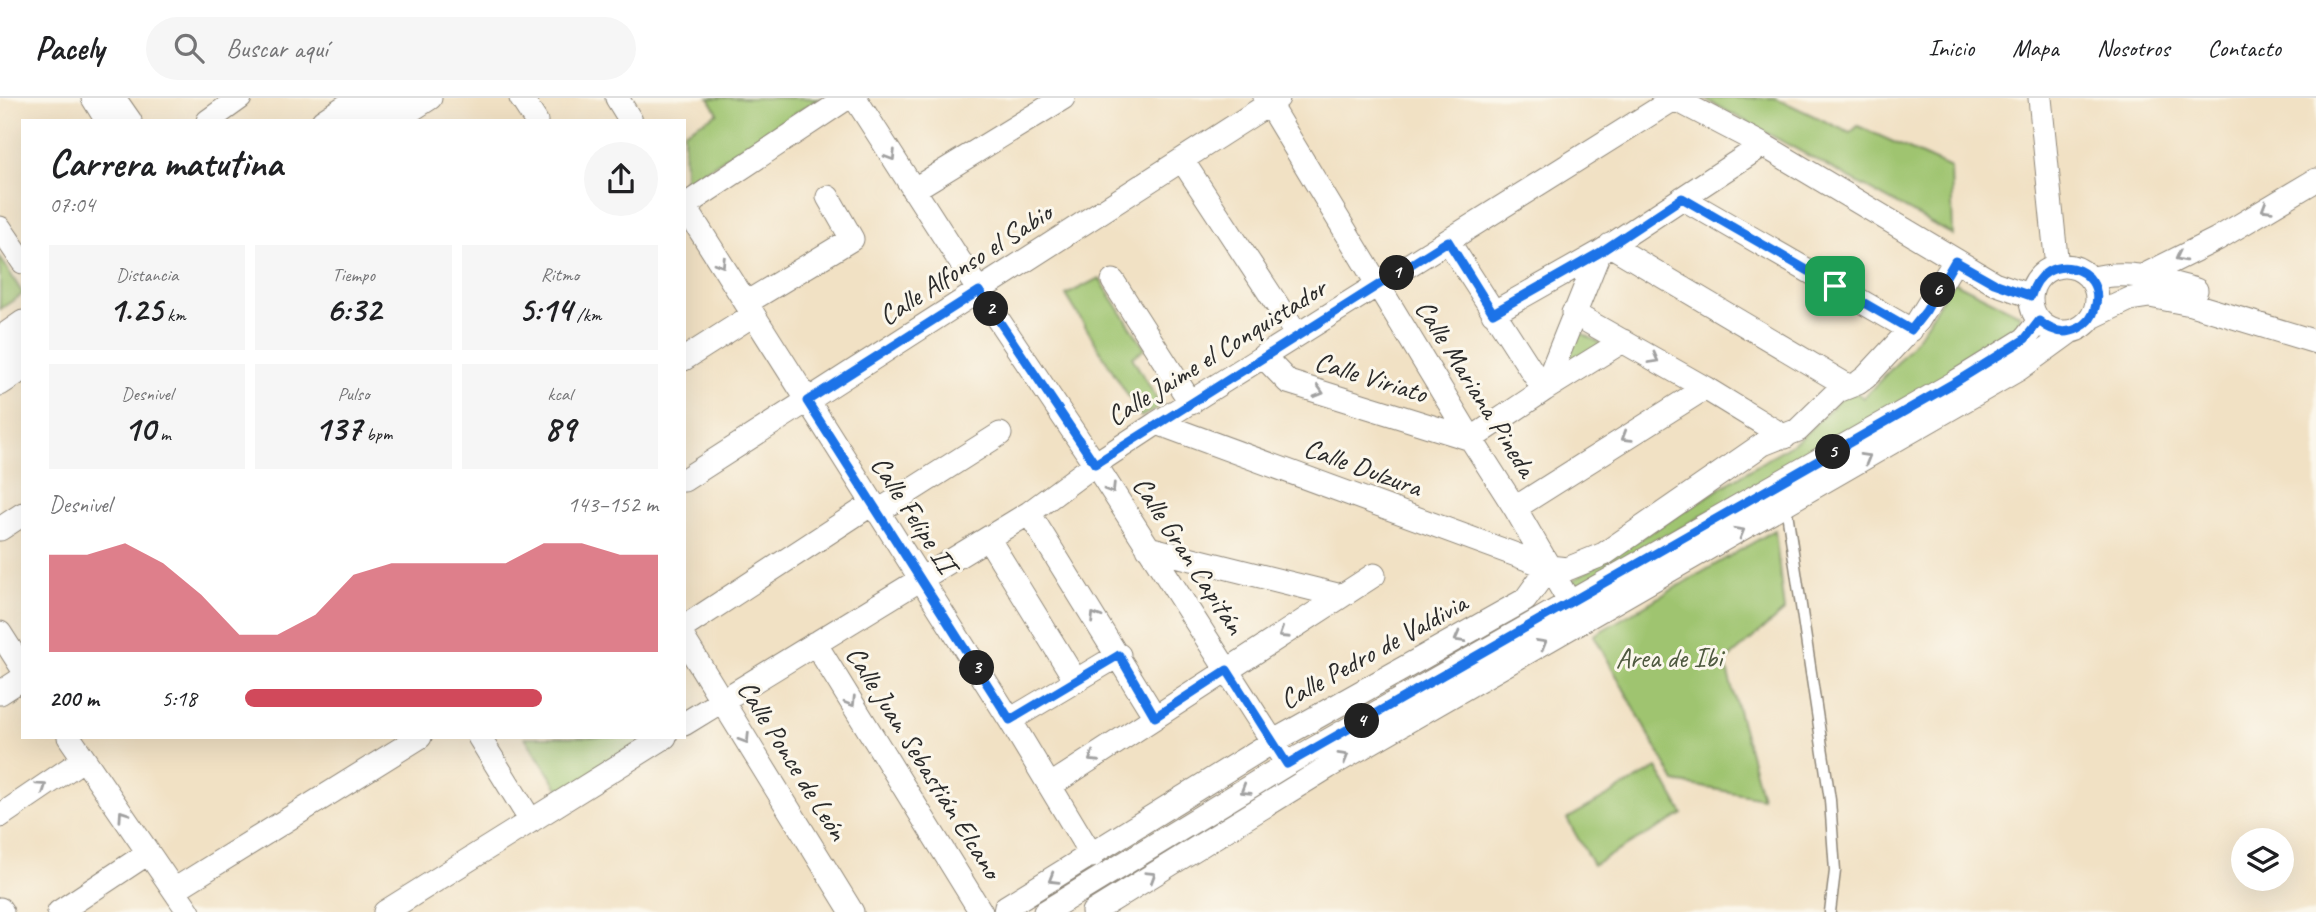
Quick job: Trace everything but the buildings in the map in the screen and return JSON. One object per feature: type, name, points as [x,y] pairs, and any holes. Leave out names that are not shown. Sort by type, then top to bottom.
[{"type":"main road","points":[[357,111],[394,98]]},
{"type":"main road","points":[[0,361],[21,346]]},
{"type":"street","points":[[93,98],[106,119]]},
{"type":"street","points":[[114,98],[129,119]]},
{"type":"street","points":[[211,119],[240,98]]},
{"type":"street","points":[[357,111],[430,98]]},
{"type":"street","points":[[521,98],[535,119]]},
{"type":"street","points":[[617,98],[630,119]]},
{"type":"street","points":[[686,204],[847,98]]},
{"type":"street","name":"Calle Gran Capitán","points":[[855,98],[979,291],[1095,464],[1287,764]]},
{"type":"street","points":[[913,190],[1063,98]]},
{"type":"street","points":[[2039,98],[2057,267]]},
{"type":"street","points":[[1674,99],[1763,145],[1994,283],[2031,296]]},
{"type":"street","name":"Calle Jaime el Conquistador","points":[[686,723],[1029,513],[1095,464],[1157,423],[1674,99]]},
{"type":"street","name":"Calle Alfonso el Sabio","points":[[686,479],[1271,100]]},
{"type":"street","name":"Calle Mariana Pineda","points":[[1271,100],[1377,285],[1515,508],[1570,603]]},
{"type":"street","points":[[1493,313],[1604,249],[1763,145]]},
{"type":"street","points":[[1182,160],[1297,335]]},
{"type":"street","points":[[2143,276],[2217,239],[2316,180]]},
{"type":"street","points":[[686,357],[750,309],[852,239],[828,197]]},
{"type":"street","points":[[1682,198],[1911,330]]},
{"type":"street","name":"Calle Felipe II","points":[[686,208],[1051,785],[1092,856]]},
{"type":"street","points":[[0,228],[21,259]]},
{"type":"street","points":[[1448,241],[1544,390]]},
{"type":"street","points":[[1544,390],[1573,313],[1604,249]]},
{"type":"street","points":[[1604,249],[1848,386]]},
{"type":"street","points":[[1549,568],[1567,569],[1604,554],[1763,444],[1798,430],[1838,391],[1858,383],[1874,370],[1926,311],[1955,261]]},
{"type":"street","points":[[2070,332],[2048,328],[2039,321],[2032,305],[2031,296],[2037,281],[2049,270],[2057,267],[2075,269],[2090,279],[2097,294],[2092,317]]},
{"type":"street","points":[[2090,279],[2109,275],[2143,276],[2316,326]]},
{"type":"street","points":[[1113,281],[1191,403]]},
{"type":"street","points":[[1093,912],[1328,767],[1786,505],[2019,369],[2070,332],[2082,327],[2092,317],[2130,299],[2150,296],[2202,307],[2316,342]]},
{"type":"street","points":[[1573,313],[1785,437]]},
{"type":"street","points":[[1045,912],[1287,764],[1954,383],[2025,339],[2039,321]]},
{"type":"street","points":[[0,338],[21,323]]},
{"type":"street","points":[[1471,439],[1623,341]]},
{"type":"street","name":"Calle Viriato","points":[[1263,356],[1288,382],[1471,439]]},
{"type":"street","points":[[0,384],[21,370]]},
{"type":"street","points":[[1515,508],[1705,388]]},
{"type":"street","name":"Calle Dulzura","points":[[1157,423],[1549,568]]},
{"type":"street","points":[[686,626],[1000,434]]},
{"type":"street","points":[[1029,513],[1155,717]]},
{"type":"street","points":[[0,529],[21,515]]},
{"type":"street","points":[[988,538],[1076,681]]},
{"type":"street","points":[[1147,548],[1340,596]]},
{"type":"street","name":"Calle Pedro de Valdivia","points":[[1005,912],[1006,907],[1274,741],[1525,600],[1549,568]]},
{"type":"street","points":[[1051,785],[1374,575]]},
{"type":"street","points":[[0,633],[21,666]]},
{"type":"street","name":"Calle Ponce de León","points":[[686,642],[852,912]]},
{"type":"street","name":"Calle Juan Sebastián Elcano","points":[[815,643],[981,912]]},
{"type":"street","points":[[1010,720],[1119,655]]},
{"type":"street","points":[[0,693],[21,679]]},
{"type":"street","points":[[70,739],[189,912]]},
{"type":"street","points":[[174,890],[417,739]]},
{"type":"street","points":[[480,739],[531,821]]},
{"type":"street","points":[[385,912],[662,739]]},
{"type":"street","points":[[0,816],[84,758]]},
{"type":"street","points":[[59,912],[148,853]]},
{"type":"lane","points":[[1786,505],[1830,800],[1835,871],[1830,912]]},
{"type":"green space","points":[[709,98],[820,98],[686,182],[686,131],[718,113]]},
{"type":"green space","points":[[1703,98],[1776,98],[1850,133],[1858,126],[1951,168],[1953,235]]},
{"type":"green space","points":[[0,257],[21,291],[21,295],[0,309]]},
{"type":"green space","points":[[1099,278],[1145,349],[1132,357],[1161,406],[1141,417],[1066,295]]},
{"type":"green space","points":[[1953,281],[2019,314],[2020,323],[2015,332],[2006,341],[1570,592],[1567,584],[1801,438],[1844,395],[1857,393],[1863,398],[1897,363],[1920,334]]},
{"type":"green space","points":[[1576,330],[1604,345],[1561,373]]},
{"type":"green space","name":"Area de Ibi","points":[[1775,530],[1784,611],[1725,662],[1762,798],[1675,782],[1594,635]]},
{"type":"green space","points":[[526,739],[642,739],[565,799]]},
{"type":"green space","points":[[1657,768],[1683,814],[1593,865],[1567,819]]},
{"type":"route","points":[[1682,198],[1835,286],[1911,330],[1926,311],[1955,261],[1994,283],[2031,296],[2037,281],[2049,270],[2057,267],[2075,269],[2090,279],[2097,294],[2097,303],[2089,321],[2082,327],[2070,332],[2059,332],[2039,321],[2025,339],[1954,383],[1287,764],[1227,670],[1155,717],[1119,655],[1010,720],[807,401],[979,291],[1095,464],[1448,241],[1493,313],[1599,253],[1682,198]]}]
